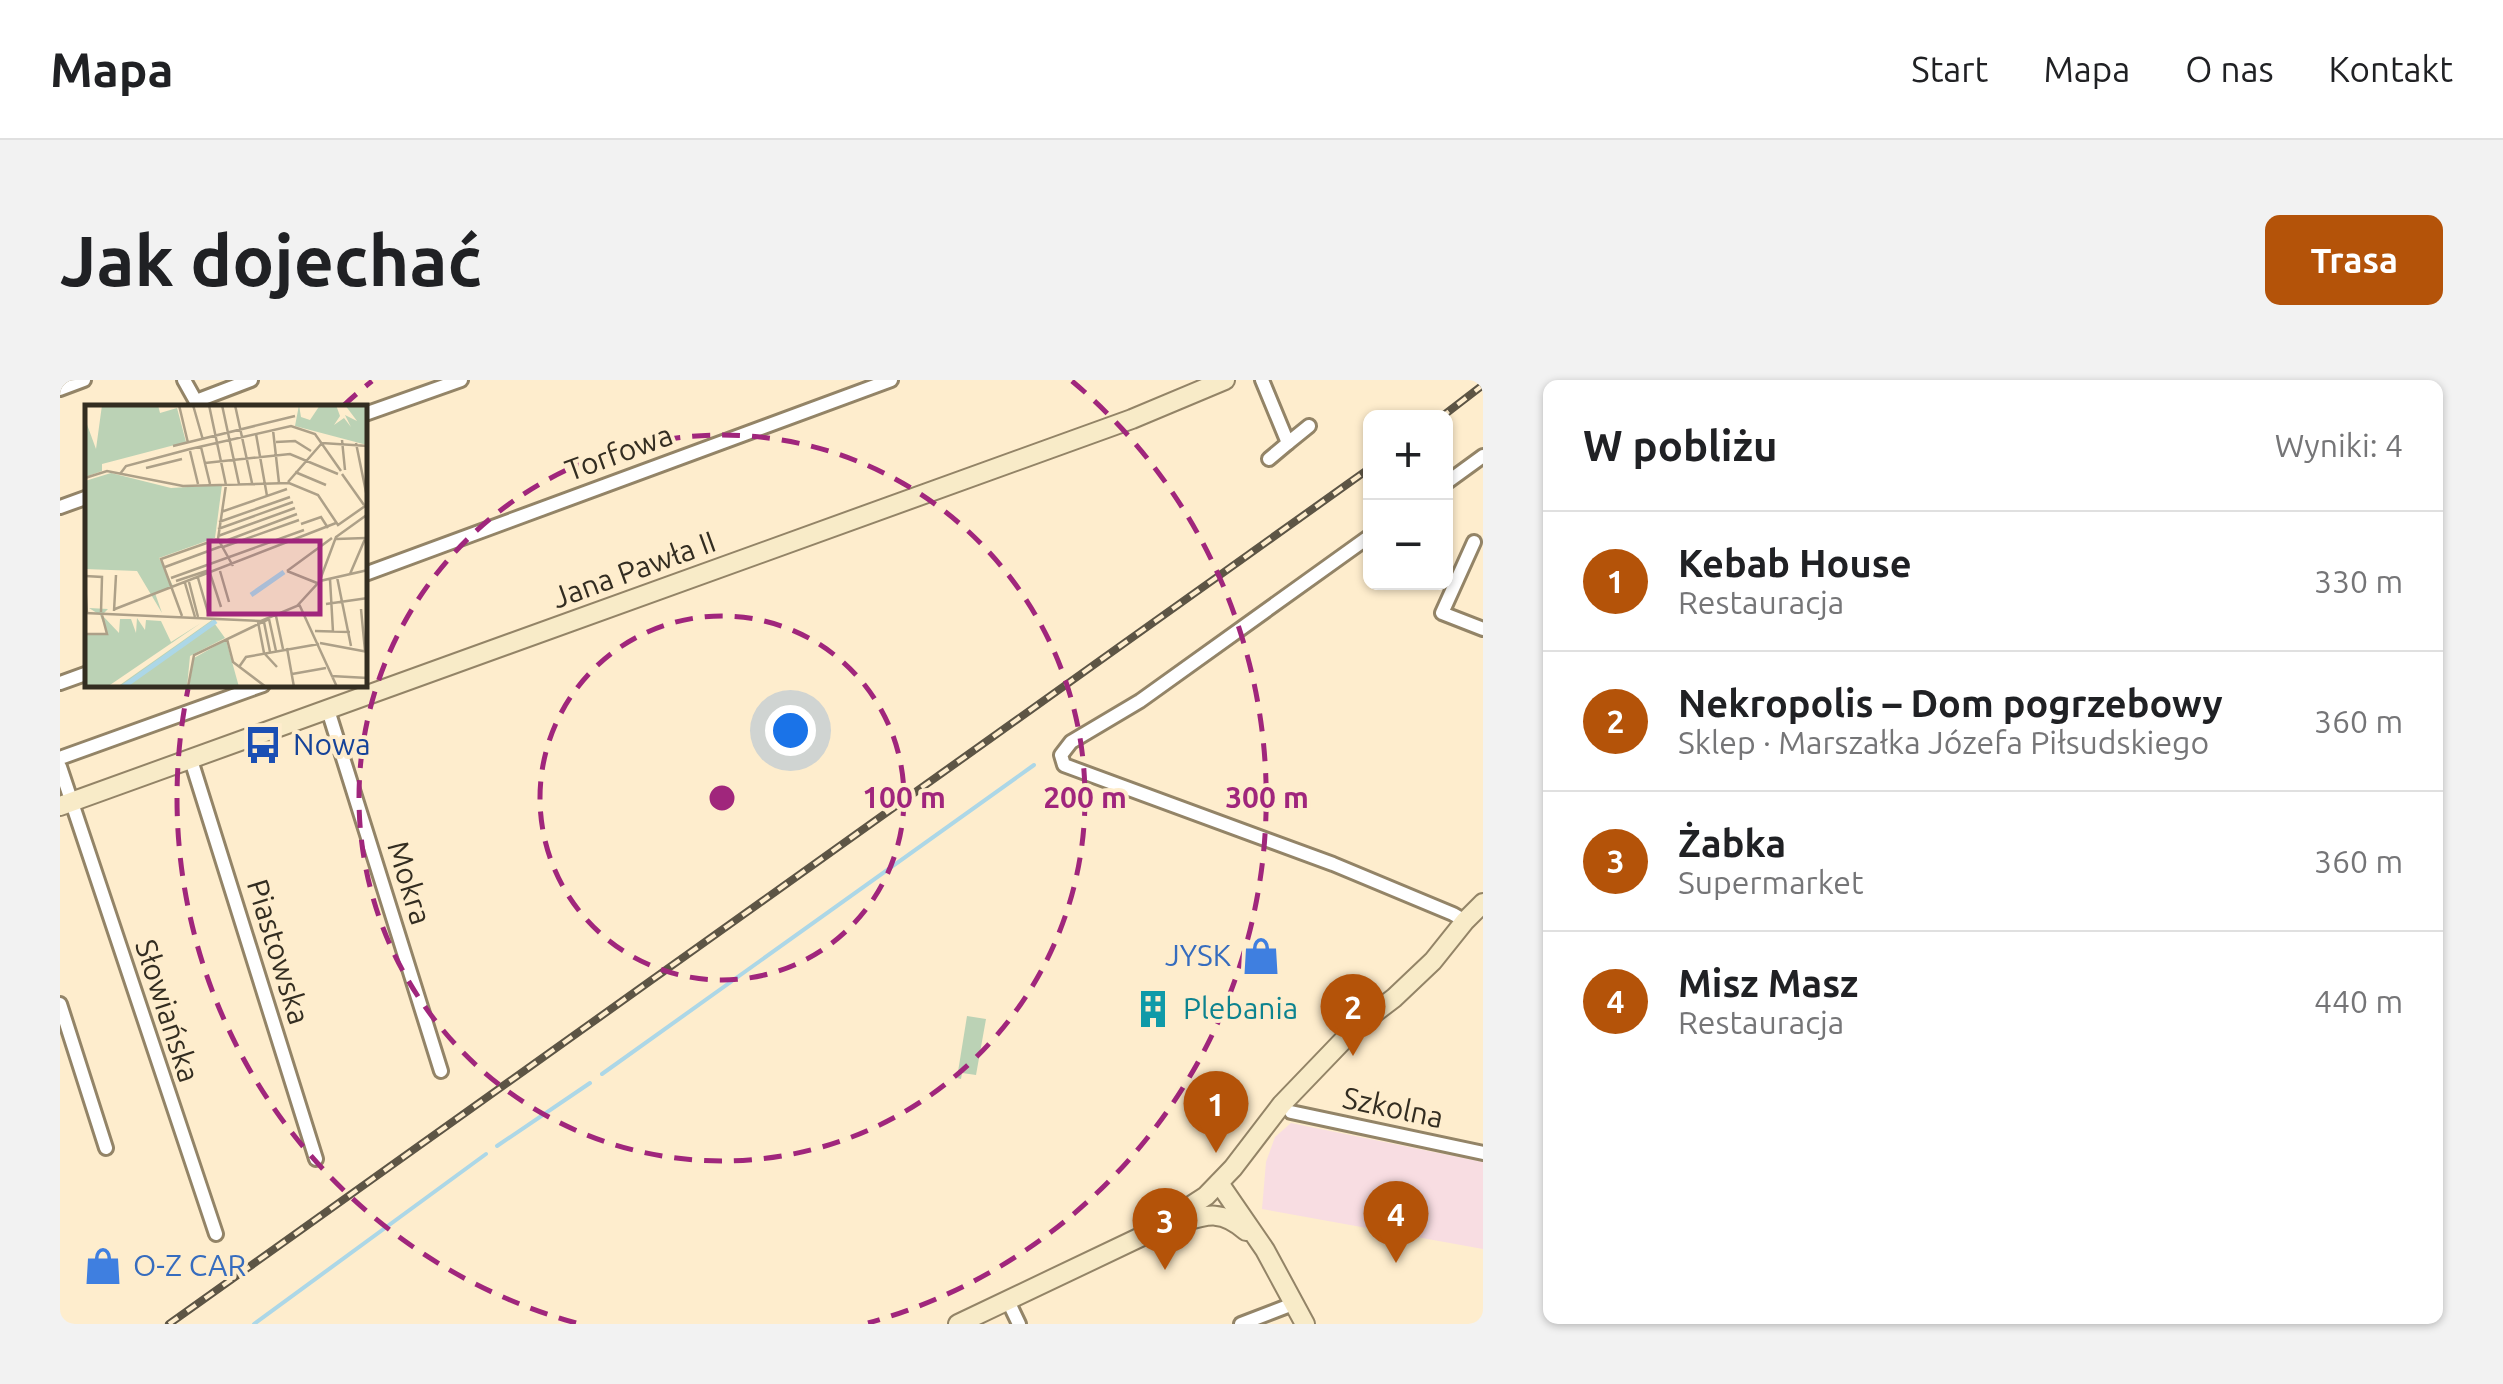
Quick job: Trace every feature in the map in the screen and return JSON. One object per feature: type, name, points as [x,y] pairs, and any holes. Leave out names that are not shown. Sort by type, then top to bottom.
[{"type":"street","points":[[60,389],[84,380]]},
{"type":"street","points":[[184,380],[197,404],[251,380]]},
{"type":"street","points":[[368,413],[461,380]]},
{"type":"street","name":"Torfowa","points":[[368,573],[891,380]]},
{"type":"street","name":"Jana Pawła II","points":[[66,804],[328,710],[366,690],[1132,419],[1225,380]]},
{"type":"street","points":[[1262,380],[1288,443]]},
{"type":"street","points":[[1269,459],[1309,426]]},
{"type":"street","points":[[1453,478],[1483,456]]},
{"type":"street","points":[[60,508],[85,499]]},
{"type":"street","points":[[1363,541],[1140,702],[1071,742],[1061,755],[1064,765],[1334,864],[1465,921]]},
{"type":"street","points":[[1474,542],[1442,613],[1483,629]]},
{"type":"street","points":[[60,682],[85,674]]},
{"type":"street","points":[[60,758],[255,688]]},
{"type":"street","name":"Mokra","points":[[328,710],[441,1071]]},
{"type":"street","name":"Piastowska","points":[[192,760],[316,1159]]},
{"type":"street","name":"Słowiańska","points":[[60,767],[66,804],[216,1234]]},
{"type":"street","points":[[958,1324],[1149,1232],[1185,1211],[1219,1184],[1282,1104],[1354,1030],[1433,960],[1483,903]]},
{"type":"street","points":[[60,1004],[106,1148]]},
{"type":"street","name":"Szkolna","points":[[1292,1112],[1483,1153]]},
{"type":"street","points":[[1219,1184],[1265,1250],[1305,1324]]},
{"type":"street","points":[[1149,1232],[1202,1216],[1220,1216],[1237,1223],[1265,1250]]},
{"type":"street","points":[[1008,1301],[1018,1324]]},
{"type":"street","points":[[1241,1324],[1294,1304]]},
{"type":"shaded area","points":[[1291,1123],[1483,1162],[1483,1249],[1262,1209],[1266,1162],[1275,1137]]},
{"type":"green space","points":[[967,1016],[986,1019],[976,1075],[962,1073],[961,1079],[957,1078]]},
{"type":"waterway","points":[[602,1074],[1034,765]]},
{"type":"waterway","points":[[497,1146],[590,1083]]},
{"type":"waterway","points":[[254,1324],[486,1154]]},
{"type":"railway","points":[[1450,410],[1483,385]]},
{"type":"railway","points":[[169,1324],[1363,473]]},
{"type":"place","name":"Nowa","points":[[263,745]]},
{"type":"place","name":"JYSK","points":[[1261,956]]},
{"type":"place","name":"Plebania","points":[[1153,1009]]},
{"type":"place","name":"Nekropolis – Dom pogrzebowy","points":[[1353,1056]]},
{"type":"place","name":"Kebab House","points":[[1216,1153]]},
{"type":"place","name":"Misz Masz","points":[[1396,1263]]},
{"type":"place","name":"O-Z CAR","points":[[103,1266]]},
{"type":"place","name":"Żabka","points":[[1165,1270]]}]
